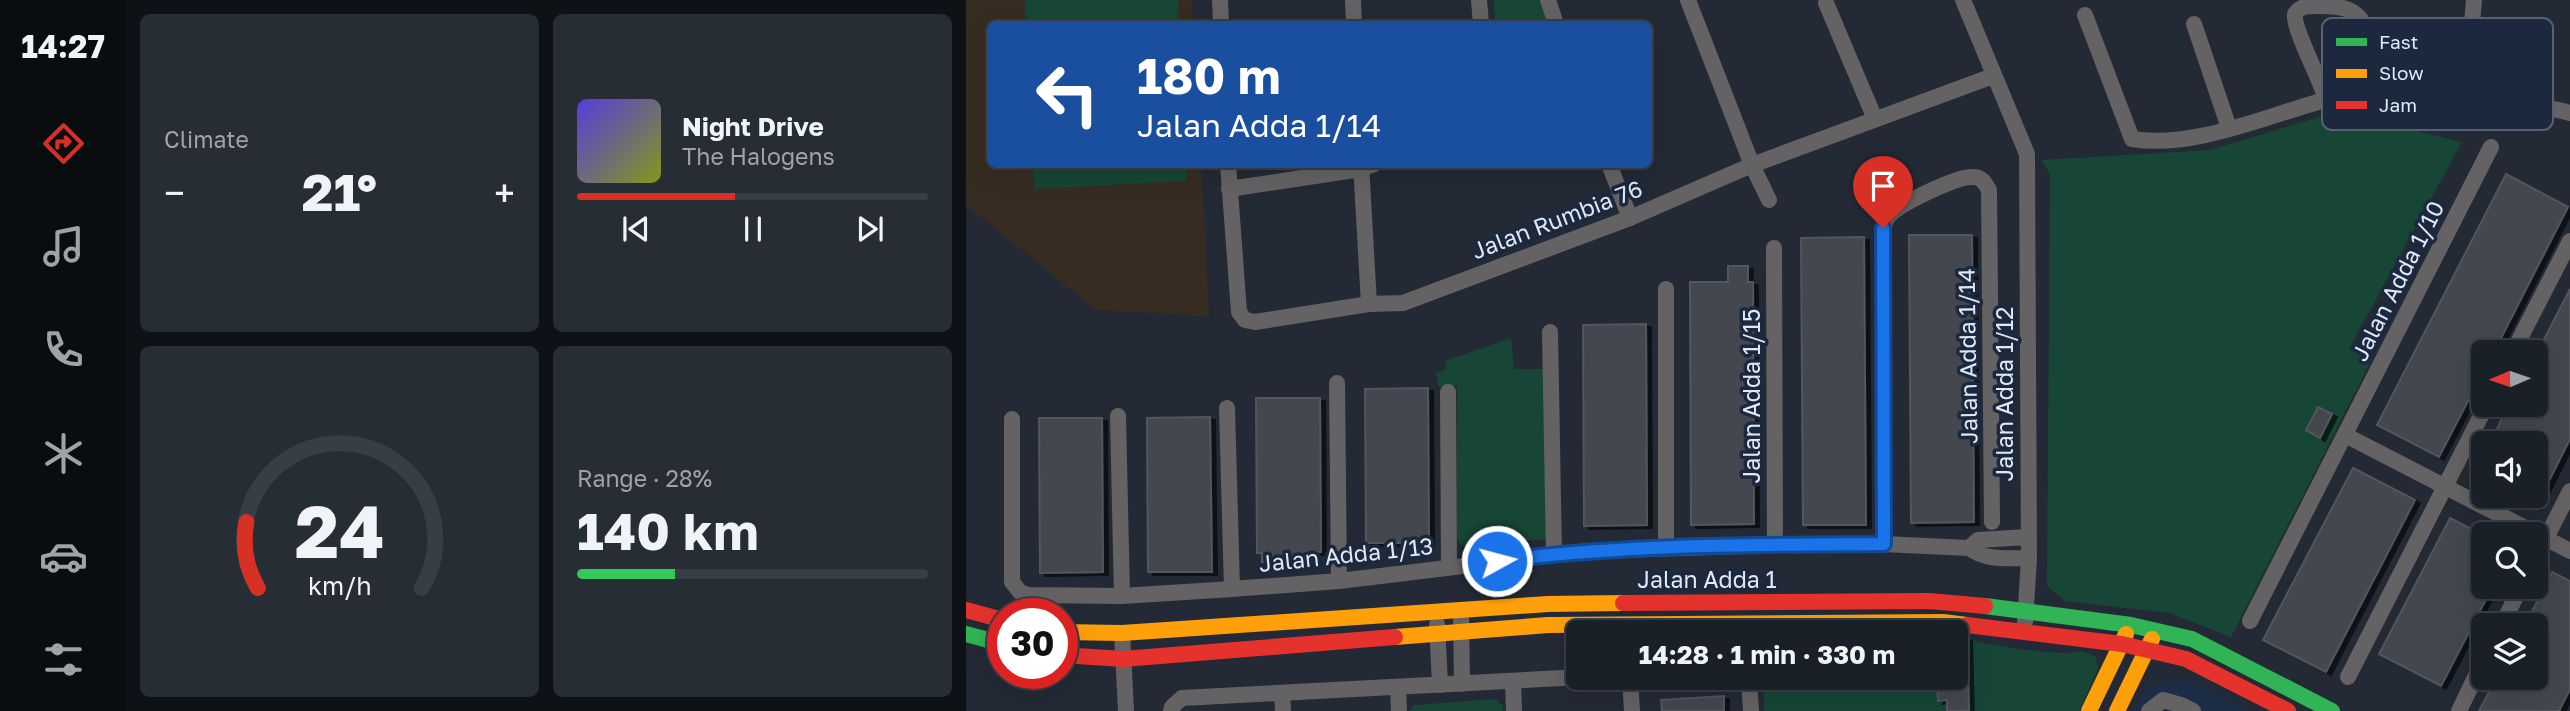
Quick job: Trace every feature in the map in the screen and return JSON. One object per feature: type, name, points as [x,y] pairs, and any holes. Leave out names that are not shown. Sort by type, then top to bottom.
[{"type":"street","points":[[1220,0],[1221,21]]},
{"type":"street","points":[[1353,0],[1354,21]]},
{"type":"street","points":[[1479,0],[1481,21]]},
{"type":"street","points":[[1548,0],[1555,21]]},
{"type":"street","points":[[1688,0],[1752,165],[1769,200]]},
{"type":"street","points":[[1963,0],[1993,76]]},
{"type":"street","points":[[2472,18],[2474,0]]},
{"type":"street","points":[[1826,3],[1875,119]]},
{"type":"street","points":[[2322,85],[2294,19],[2298,9],[2306,6],[2329,6],[2352,11],[2358,18]]},
{"type":"street","points":[[2085,15],[2132,139],[2151,142],[2205,135],[2279,116],[2322,101]]},
{"type":"street","points":[[2194,24],[2230,128]]},
{"type":"street","name":"Jalan Rumbia 76","points":[[1230,189],[1239,312],[1245,320],[1255,322],[1369,304],[1403,303],[1630,218],[1752,165],[1993,76]]},
{"type":"street","name":"Jalan Adda 1/12","points":[[1993,76],[2027,154],[2029,558],[2024,633]]},
{"type":"street","name":"Jalan Adda 1/10","points":[[2250,621],[2491,148]]},
{"type":"street","points":[[1228,168],[1230,189],[1353,168]]},
{"type":"street","points":[[1365,168],[1369,304]]},
{"type":"street","points":[[1611,168],[1630,218]]},
{"type":"street","name":"Jalan Adda 1/14","points":[[1884,544],[1883,228],[1892,212],[1901,206],[1959,179],[1975,176],[1983,180],[1989,190],[1993,522]]},
{"type":"street","points":[[2520,340],[2570,241]]},
{"type":"street","name":"Jalan Adda 1/15","points":[[1774,248],[1775,545]]},
{"type":"street","points":[[1666,289],[1666,548]]},
{"type":"street","points":[[1550,331],[1554,555]]},
{"type":"street","points":[[1337,383],[1339,581]]},
{"type":"street","points":[[1448,393],[1450,567]]},
{"type":"street","points":[[1227,408],[1232,589]]},
{"type":"street","points":[[1118,416],[1122,596]]},
{"type":"street","points":[[2348,677],[2480,417]]},
{"type":"street","name":"Jalan Adda 1/13","points":[[1012,419],[1012,582],[1020,592],[1028,595],[1122,596],[1339,581],[1589,551],[1884,544],[1969,548]]},
{"type":"street","points":[[2345,435],[2513,522]]},
{"type":"street","points":[[2548,535],[2570,491]]},
{"type":"street","points":[[2028,537],[1978,540],[1969,548],[1979,555],[1990,557],[2029,558]]},
{"type":"street","points":[[2548,540],[2570,551]]},
{"type":"street","name":"Jalan Adda 1","points":[[1078,632],[1122,633],[1548,604],[1929,601],[1973,604],[2130,625],[2192,639],[2332,711]]},
{"type":"street","points":[[966,610],[987,616]]},
{"type":"street","points":[[1461,610],[1462,684]]},
{"type":"street","points":[[1437,613],[1440,685]]},
{"type":"street","name":"Jalan Adda 1","points":[[1078,656],[1123,659],[1549,625],[1943,622],[2122,645],[2186,659],[2288,711]]},
{"type":"street","points":[[2089,711],[2130,625]]},
{"type":"street","points":[[2116,711],[2156,631]]},
{"type":"street","points":[[1122,633],[1126,711]]},
{"type":"street","points":[[966,634],[987,640]]},
{"type":"street","points":[[1171,711],[1182,698],[1566,678]]},
{"type":"street","points":[[1513,681],[1514,711]]},
{"type":"street","points":[[2458,711],[2471,685]]},
{"type":"street","points":[[1398,687],[1399,711]]},
{"type":"street","points":[[1631,690],[1632,711]]},
{"type":"street","points":[[1750,690],[1751,711]]},
{"type":"street","points":[[1282,693],[1283,711]]},
{"type":"street","points":[[2149,711],[2163,700],[2193,711]]},
{"type":"shaded area","points":[[966,0],[1192,0],[1194,21],[987,21],[987,168],[1201,168],[1209,316],[1096,310],[966,205]]},
{"type":"shaded area","points":[[2192,680],[2251,711],[2133,711],[2148,685]]},
{"type":"green space","points":[[1025,0],[1178,0],[1179,21],[1026,21]]},
{"type":"green space","points":[[1494,0],[1539,0],[1547,21],[1495,21]]},
{"type":"green space","points":[[2322,116],[2322,130],[2412,130],[2462,142],[2349,349],[2371,361],[2231,637],[2169,613],[2065,601],[2047,586],[2050,174],[2041,160],[2210,150]]},
{"type":"green space","points":[[1033,168],[1186,168],[1187,181],[1035,189]]},
{"type":"green space","points":[[1511,338],[1514,369],[1547,369],[1550,539],[1461,545],[1457,538],[1457,386],[1439,387],[1436,374],[1447,368],[1445,361]]},
{"type":"green space","points":[[1968,639],[2034,651],[2085,652],[2096,657],[2098,669],[2079,711],[1764,711],[1763,690],[1968,690]]},
{"type":"green space","points":[[1495,699],[1503,706],[1503,711],[1410,711],[1414,705]]},
{"type":"building","points":[[2506,174],[2568,207],[2500,340],[2471,340],[2471,395],[2439,457],[2377,425]]},
{"type":"building","points":[[1909,235],[1972,235],[1974,522],[1911,523]]},
{"type":"building","points":[[1864,237],[1866,525],[1803,525],[1801,238]]},
{"type":"building","points":[[1728,266],[1748,266],[1748,282],[1753,282],[1754,524],[1691,525],[1690,282],[1728,282]]},
{"type":"building","points":[[2570,289],[2570,439],[2548,483],[2548,431],[2496,431],[2503,417],[2548,417],[2548,340],[2544,340]]},
{"type":"building","points":[[1646,324],[1647,525],[1584,526],[1583,325]]},
{"type":"building","points":[[1428,388],[1429,543],[1366,543],[1365,389]]},
{"type":"building","points":[[1256,398],[1320,398],[1321,552],[1303,552],[1303,558],[1288,558],[1288,562],[1262,562],[1262,553],[1257,553]]},
{"type":"building","points":[[2318,407],[2332,414],[2320,438],[2306,430]]},
{"type":"building","points":[[1210,417],[1212,572],[1148,572],[1147,418]]},
{"type":"building","points":[[1039,418],[1102,418],[1103,572],[1040,573]]},
{"type":"building","points":[[2353,468],[2415,500],[2326,672],[2263,640]]},
{"type":"building","points":[[2450,518],[2471,529],[2471,599],[2486,599],[2479,613],[2471,613],[2471,628],[2441,686],[2379,654]]},
{"type":"building","points":[[2552,572],[2570,581],[2570,689],[2559,711],[2479,711],[2490,690],[2548,690],[2548,613],[2531,613],[2538,599],[2548,599],[2548,580]]},
{"type":"building","points":[[1968,674],[1969,711],[1947,711],[1947,700],[1938,701],[1938,690],[1968,690]]},
{"type":"building","points":[[1724,696],[1724,711],[1662,711],[1661,700]]},
{"type":"traffic: fast","points":[[1985,606],[2131,625],[2192,639],[2332,711]]},
{"type":"traffic: fast","points":[[966,634],[987,640]]},
{"type":"traffic: slow","points":[[1078,632],[1122,633],[1548,604],[1623,603]]},
{"type":"traffic: slow","points":[[1395,637],[1566,625]]},
{"type":"traffic: slow","points":[[2089,711],[2126,634]]},
{"type":"traffic: slow","points":[[2117,711],[2152,639]]},
{"type":"traffic: jam","points":[[1623,603],[1929,601],[1985,606]]},
{"type":"traffic: jam","points":[[966,610],[987,616]]},
{"type":"traffic: jam","points":[[1968,625],[2122,644],[2186,659],[2288,711]]},
{"type":"traffic: jam","points":[[1078,656],[1123,659],[1395,637]]},
{"type":"route","points":[[1497,561],[1589,551],[1884,544],[1883,228]]}]
